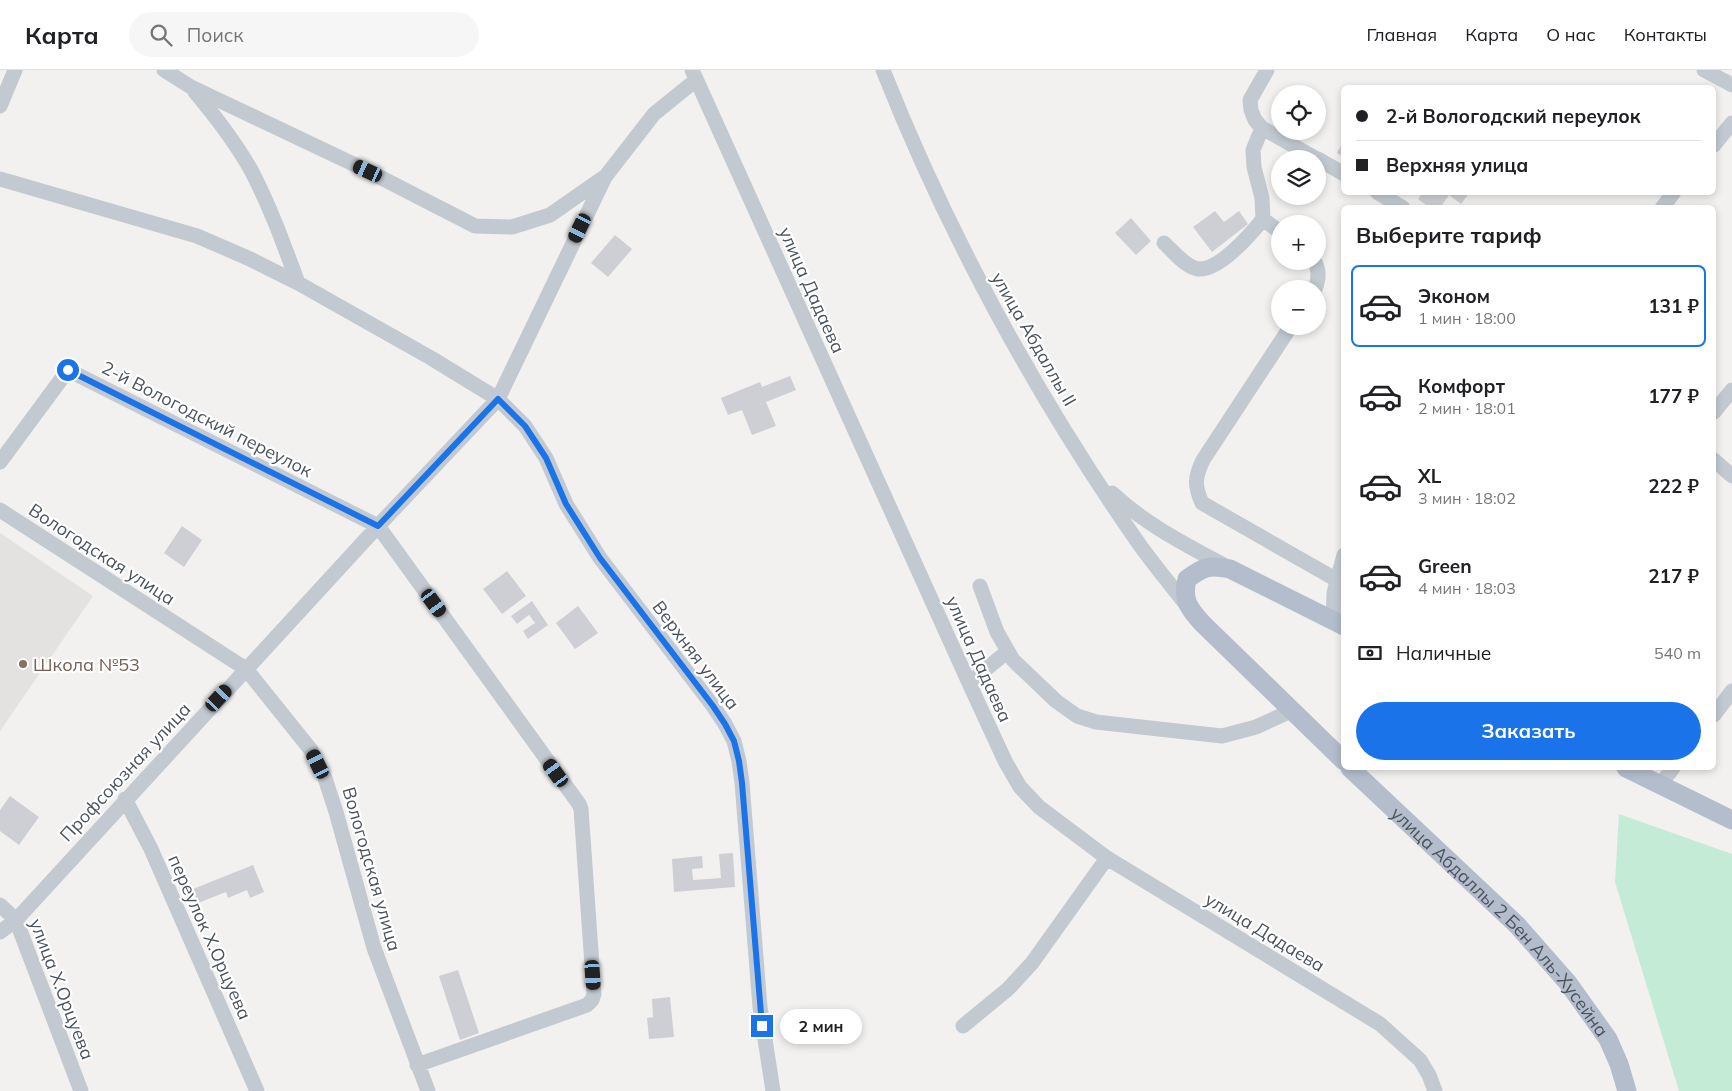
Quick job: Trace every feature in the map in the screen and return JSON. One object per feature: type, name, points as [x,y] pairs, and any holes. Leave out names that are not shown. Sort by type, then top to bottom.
[{"type":"main road","points":[[1338,623],[1230,569],[1212,566],[1199,570],[1187,579],[1184,589],[1188,607],[1203,624],[1341,758]]},
{"type":"main road","name":"улица Абдаллы 2 Бен Аль-Хусейна","points":[[1352,770],[1517,925],[1568,983],[1608,1039],[1619,1064],[1627,1091]]},
{"type":"main road","points":[[1630,770],[1732,820]]},
{"type":"street","points":[[0,106],[15,70]]},
{"type":"street","points":[[164,70],[191,87],[368,171],[475,226],[512,227],[550,215],[605,177],[654,114],[694,75]]},
{"type":"street","name":"улица Абдаллы II","points":[[883,70],[905,124],[973,270],[1008,334],[1094,477],[1138,543],[1188,607]]},
{"type":"street","points":[[1267,70],[1250,100],[1255,120],[1262,128],[1301,150]]},
{"type":"street","points":[[1704,70],[1732,85]]},
{"type":"street","name":"улица Дадаева","points":[[694,75],[969,683],[1005,761],[1020,787],[1039,807],[1107,858],[1380,1024],[1420,1060],[1429,1075],[1435,1091]]},
{"type":"street","points":[[191,87],[222,124],[251,170],[272,216],[298,283]]},
{"type":"street","points":[[1716,143],[1732,123]]},
{"type":"street","points":[[1164,243],[1187,264],[1198,269],[1215,266],[1250,235],[1263,219],[1262,198],[1254,167],[1254,150],[1262,128]]},
{"type":"street","points":[[1326,164],[1341,172]]},
{"type":"street","name":"Профсоюзная улица","points":[[0,932],[16,920],[125,799],[498,399],[605,177]]},
{"type":"street","name":"Верхняя улица","points":[[0,180],[197,236],[250,259],[298,283],[431,358],[498,399],[525,426],[546,458],[566,504],[600,558],[713,706],[734,741],[742,783],[760,1007],[773,1091]]},
{"type":"street","points":[[1382,195],[1398,205]]},
{"type":"street","points":[[1263,219],[1271,225]]},
{"type":"street","points":[[1285,335],[1203,460],[1197,473],[1196,489],[1202,503],[1337,580]]},
{"type":"street","name":"2-й Вологодский переулок","points":[[0,462],[68,370],[378,526]]},
{"type":"street","points":[[1716,410],[1732,390]]},
{"type":"street","points":[[1716,462],[1732,476]]},
{"type":"street","points":[[1094,477],[1131,511],[1175,539],[1230,569]]},
{"type":"street","name":"Вологодская улица","points":[[0,510],[246,669],[311,750],[325,778],[336,812],[374,948],[428,1091]]},
{"type":"street","points":[[378,526],[581,809],[594,994],[592,1000],[586,1005],[418,1065]]},
{"type":"street","points":[[1338,623],[1334,593],[1341,566]]},
{"type":"street","points":[[980,586],[997,632],[1013,660],[1056,701],[1077,716],[1096,722],[1222,736],[1256,727],[1291,711]]},
{"type":"street","points":[[969,683],[1008,651]]},
{"type":"street","points":[[1716,712],[1732,691]]},
{"type":"street","points":[[1660,785],[1671,770]]},
{"type":"street","name":"переулок Х.Орцуева","points":[[125,799],[152,849],[257,1091]]},
{"type":"street","points":[[963,1026],[1008,989],[1032,963],[1107,858]]},
{"type":"street","name":"улица Х.Орцуева","points":[[0,905],[16,920],[81,1091]]},
{"type":"shaded area","name":"Школа №53","points":[[0,533],[93,596],[0,731]]},
{"type":"green space","points":[[1619,814],[1732,854],[1732,1091],[1679,1091],[1615,882]]},
{"type":"building","points":[[1341,146],[1341,155],[1337,153]]},
{"type":"building","points":[[1421,195],[1449,195],[1442,205],[1426,205],[1418,199]]},
{"type":"building","points":[[1449,195],[1468,195],[1461,204]]},
{"type":"building","points":[[1215,211],[1224,222],[1239,211],[1248,224],[1212,252],[1193,227]]},
{"type":"building","points":[[1131,218],[1151,241],[1136,255],[1115,233]]},
{"type":"building","points":[[615,235],[632,249],[608,277],[591,263]]},
{"type":"building","points":[[790,376],[796,390],[766,402],[776,426],[752,435],[742,410],[728,415],[721,398],[760,382],[762,387]]},
{"type":"building","points":[[182,526],[202,540],[184,567],[164,553]]},
{"type":"building","points":[[507,571],[526,596],[502,614],[483,589]]},
{"type":"building","points":[[532,601],[548,625],[528,639],[523,631],[535,623],[529,615],[517,624],[511,616]]},
{"type":"building","points":[[578,606],[598,633],[575,649],[556,623]]},
{"type":"building","points":[[10,796],[39,817],[19,845],[0,831],[0,810]]},
{"type":"building","points":[[733,853],[735,887],[674,892],[672,859],[702,856],[703,868],[692,869],[693,880],[721,878],[719,854]]},
{"type":"building","points":[[253,865],[264,892],[250,898],[247,890],[228,898],[226,892],[198,903],[193,889]]},
{"type":"building","points":[[458,970],[479,1033],[460,1040],[439,976]]},
{"type":"building","points":[[670,997],[674,1037],[649,1039],[647,1018],[653,1017],[652,999]]},
{"type":"place","name":"Школа №53","points":[[23,664]]},
{"type":"route","points":[[68,370],[378,526],[498,399],[525,426],[546,458],[566,504],[600,558],[713,706],[734,741],[742,783],[762,1026]]}]
